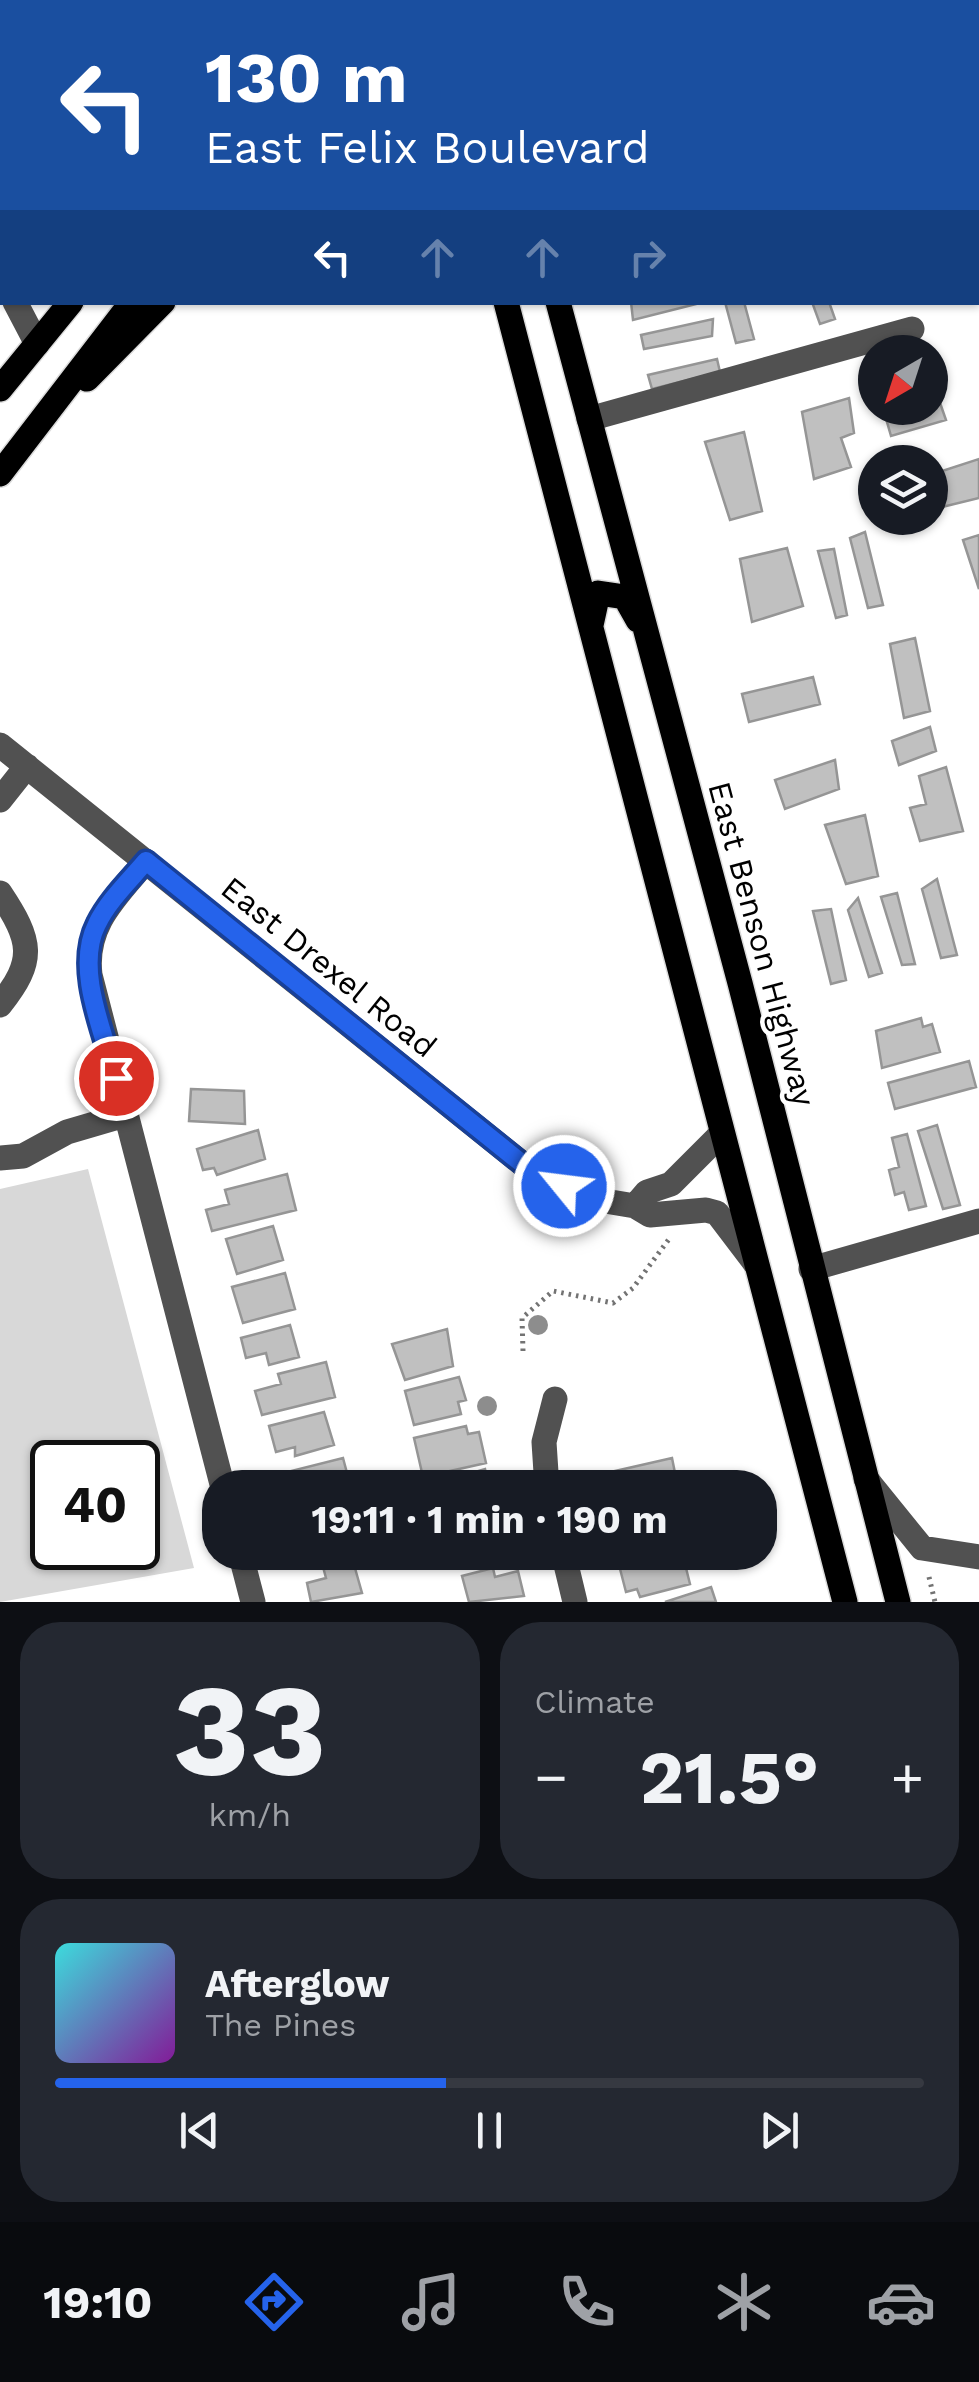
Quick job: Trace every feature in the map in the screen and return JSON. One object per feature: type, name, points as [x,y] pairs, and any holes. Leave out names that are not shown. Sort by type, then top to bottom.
[{"type":"main road","points":[[2,380],[69,305]]},
{"type":"main road","points":[[0,474],[130,305]]},
{"type":"main road","points":[[40,424],[160,305]]},
{"type":"main road","points":[[507,305],[844,1602]]},
{"type":"main road","name":"East Benson Highway","points":[[559,305],[898,1602]]},
{"type":"main road","points":[[590,628],[598,594],[625,597],[647,637]]},
{"type":"street","points":[[17,305],[37,344]]},
{"type":"street","points":[[589,419],[912,329]]},
{"type":"street","name":"East Drexel Road","points":[[0,745],[535,1174],[593,1200],[635,1206],[650,1214],[706,1210],[718,1213],[755,1263]]},
{"type":"street","points":[[0,800],[28,766]]},
{"type":"street","points":[[146,861],[100,918],[89,952],[96,1004],[218,1470]]},
{"type":"street","points":[[0,893],[19,926],[28,961],[0,1005]]},
{"type":"street","points":[[0,1158],[23,1156],[67,1132],[125,1115]]},
{"type":"street","points":[[635,1206],[648,1192],[670,1184],[721,1134]]},
{"type":"street","points":[[811,1269],[979,1221]]},
{"type":"street","points":[[545,1470],[544,1442],[555,1400]]},
{"type":"street","points":[[866,1478],[922,1548],[979,1558]]},
{"type":"street","points":[[245,1570],[254,1602]]},
{"type":"street","points":[[567,1570],[575,1602]]},
{"type":"path","points":[[523,1350],[522,1318],[553,1291],[613,1303],[633,1288],[676,1228]]},
{"type":"path","points":[[929,1576],[935,1602]]},
{"type":"shaded area","points":[[88,1169],[160,1440],[30,1440],[30,1570],[160,1570],[160,1440],[194,1568],[0,1602],[0,1189]]},
{"type":"building","points":[[631,305],[692,305],[633,320]]},
{"type":"building","points":[[726,305],[745,305],[754,339],[736,343]]},
{"type":"building","points":[[813,305],[830,305],[835,319],[820,324]]},
{"type":"building","points":[[713,319],[712,336],[644,349],[641,335]]},
{"type":"building","points":[[717,359],[720,372],[652,389],[648,375]]},
{"type":"building","points":[[849,398],[854,433],[841,438],[851,467],[814,479],[802,412]]},
{"type":"building","points":[[888,425],[929,425],[891,436]]},
{"type":"building","points":[[744,432],[762,511],[730,520],[705,442]]},
{"type":"building","points":[[979,459],[979,498],[948,506],[948,469]]},
{"type":"building","points":[[866,535],[883,605],[868,608],[850,538]]},
{"type":"building","points":[[979,535],[979,589],[963,540]]},
{"type":"building","points":[[787,548],[803,606],[752,622],[740,559]]},
{"type":"building","points":[[834,549],[847,615],[836,618],[818,551]]},
{"type":"building","points":[[915,638],[930,711],[904,718],[890,644]]},
{"type":"building","points":[[813,677],[820,704],[749,722],[742,694]]},
{"type":"building","points":[[930,727],[936,751],[899,765],[892,741]]},
{"type":"building","points":[[835,760],[839,789],[785,809],[775,780]]},
{"type":"building","points":[[946,767],[963,831],[920,841],[910,808],[926,804],[919,776]]},
{"type":"building","points":[[865,815],[878,876],[846,884],[825,825]]},
{"type":"building","points":[[937,879],[957,955],[941,958],[922,889]]},
{"type":"building","points":[[897,893],[915,964],[902,965],[881,897]]},
{"type":"building","points":[[858,898],[882,973],[869,977],[848,910]]},
{"type":"building","points":[[831,909],[846,980],[831,984],[813,911]]},
{"type":"building","points":[[921,1018],[923,1027],[932,1024],[940,1052],[882,1068],[876,1031]]},
{"type":"building","points":[[969,1061],[976,1087],[895,1109],[888,1083]]},
{"type":"building","points":[[191,1089],[244,1091],[245,1124],[189,1121]]},
{"type":"building","points":[[937,1125],[960,1205],[943,1209],[918,1131]]},
{"type":"building","points":[[258,1130],[265,1159],[217,1175],[214,1168],[203,1170],[197,1149]]},
{"type":"building","points":[[907,1134],[926,1206],[909,1210],[904,1192],[895,1195],[889,1170],[899,1167],[892,1138]]},
{"type":"building","points":[[287,1174],[296,1210],[212,1231],[206,1210],[229,1204],[225,1190]]},
{"type":"building","points":[[273,1226],[283,1260],[237,1274],[226,1239]]},
{"type":"building","points":[[285,1273],[295,1309],[243,1323],[232,1287]]},
{"type":"building","points":[[290,1325],[299,1357],[269,1365],[266,1353],[246,1358],[241,1338]]},
{"type":"building","points":[[447,1329],[453,1366],[405,1380],[392,1344]]},
{"type":"building","points":[[326,1362],[335,1397],[262,1415],[255,1391],[281,1384],[278,1374]]},
{"type":"building","points":[[459,1377],[466,1400],[458,1402],[461,1414],[414,1425],[405,1391]]},
{"type":"building","points":[[324,1412],[334,1445],[295,1456],[295,1447],[276,1452],[269,1426]]},
{"type":"building","points":[[466,1426],[468,1434],[479,1432],[486,1463],[454,1470],[421,1470],[414,1438]]},
{"type":"building","points":[[343,1458],[346,1470],[295,1470]]},
{"type":"building","points":[[672,1458],[674,1470],[620,1470]]},
{"type":"building","points":[[324,1570],[356,1570],[362,1593],[311,1602],[307,1583],[326,1578]]},
{"type":"building","points":[[493,1570],[495,1577],[518,1571],[524,1596],[469,1602],[462,1576]]},
{"type":"building","points":[[620,1570],[686,1570],[690,1584],[640,1597],[637,1589],[626,1592]]},
{"type":"building","points":[[711,1587],[716,1602],[665,1602]]},
{"type":"route","points":[[116,1078],[96,1004],[89,952],[100,918],[146,861],[535,1174],[564,1186]]}]
